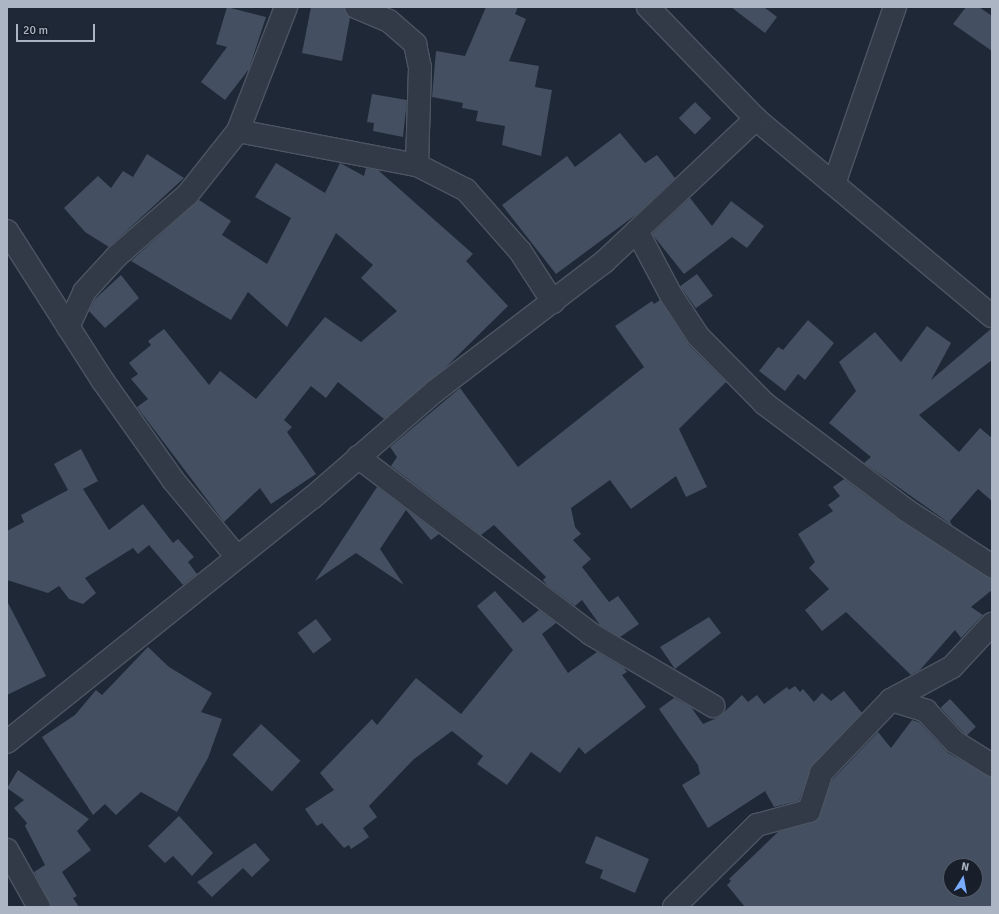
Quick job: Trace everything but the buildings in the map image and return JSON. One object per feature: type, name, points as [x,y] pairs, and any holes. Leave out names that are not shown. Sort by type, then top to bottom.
[{"type":"street","points":[[68,327],[84,292],[117,256],[188,194],[238,131],[286,7]]},
{"type":"street","points":[[356,7],[389,21],[415,44],[420,68],[417,165]]},
{"type":"street","points":[[648,7],[756,119],[992,316]]},
{"type":"street","points":[[834,184],[895,7]]},
{"type":"street","points":[[7,742],[237,557],[435,391],[553,302],[637,231],[756,119]]},
{"type":"street","points":[[238,131],[417,165],[466,190],[520,251],[553,302]]},
{"type":"street","points":[[7,231],[68,327],[173,480],[237,557]]},
{"type":"street","points":[[637,231],[671,295],[698,336],[765,404],[906,510],[992,566]]},
{"type":"street","points":[[358,457],[591,634],[713,706]]},
{"type":"street","points":[[674,907],[757,825],[809,810],[821,773],[891,700],[952,667],[992,624]]},
{"type":"street","points":[[891,700],[926,711],[955,742],[992,765]]},
{"type":"street","points":[[7,850],[39,907]]}]
